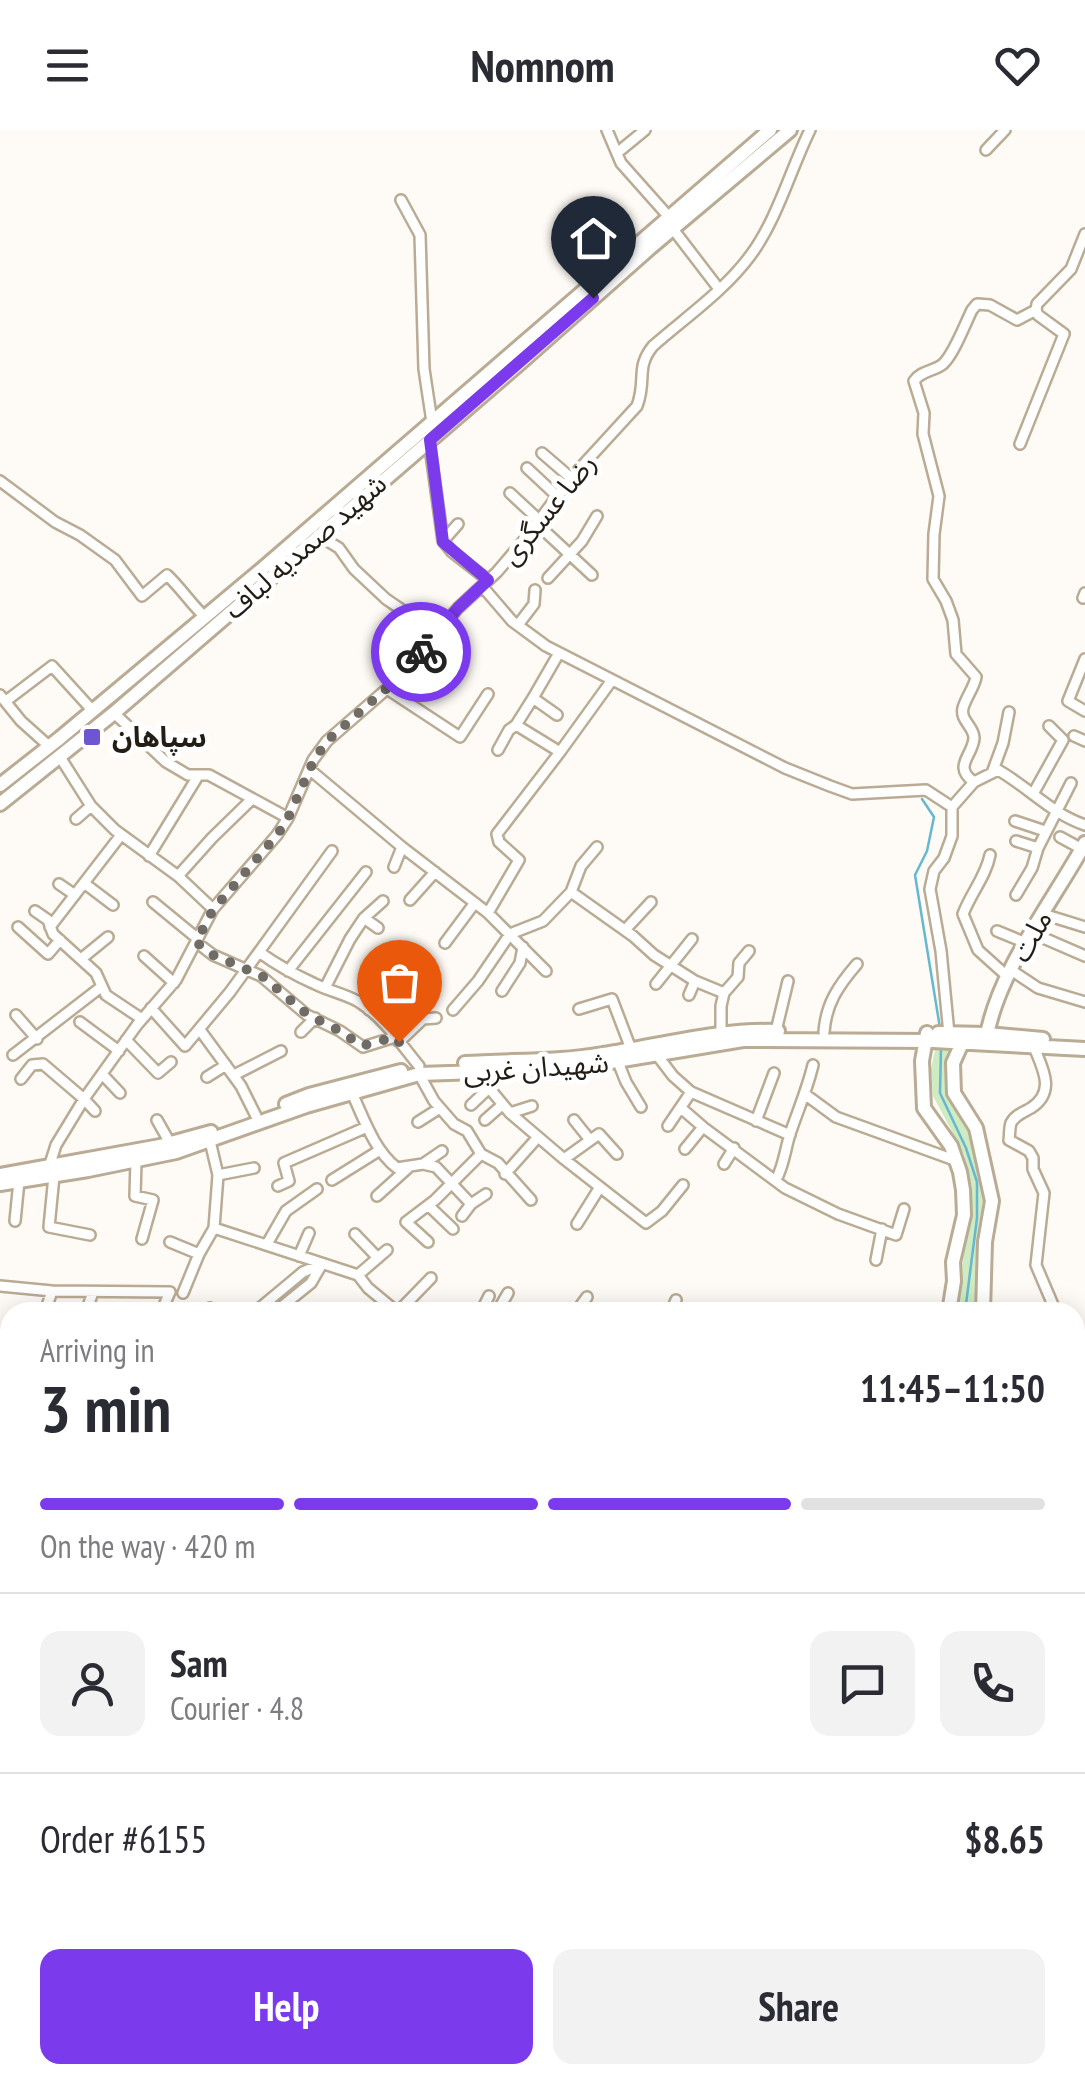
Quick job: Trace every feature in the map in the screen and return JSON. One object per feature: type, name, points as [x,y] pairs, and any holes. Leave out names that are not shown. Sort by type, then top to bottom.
[{"type":"main road","name":"شهید صمدیه لباف","points":[[755,151],[770,130]]},
{"type":"main road","name":"شهید صمدیه لباف","points":[[0,786],[114,713],[432,422],[755,151],[790,130]]},
{"type":"main road","name":"شهید صمدیه لباف","points":[[0,804],[93,711],[206,617],[318,535],[671,223]]},
{"type":"main road","name":"ملت","points":[[986,1039],[996,999],[1084,847]]},
{"type":"main road","name":"شهیدان غربی","points":[[0,1184],[116,1160],[218,1130],[309,1095],[419,1070],[600,1055],[746,1030],[1085,1046]]},
{"type":"main road","name":"شهیدان غربی","points":[[116,1160],[176,1152],[419,1070],[554,1070],[743,1040],[949,1034],[1034,1047],[1085,1046]]},
{"type":"main road","points":[[927,1037],[922,1061],[924,1108],[952,1146],[964,1190],[951,1302]]},
{"type":"main road","points":[[962,1043],[954,1063],[954,1094],[976,1128],[992,1200],[984,1242],[984,1302]]},
{"type":"main road","name":"شهیدان غربی","points":[[0,1175],[52,1172]]},
{"type":"main road","points":[[833,2084],[844,2084]]},
{"type":"street","points":[[607,130],[621,163],[718,288]]},
{"type":"street","points":[[617,153],[646,130]]},
{"type":"street","name":"رضا عسگری","points":[[90,1235],[49,1227],[56,1146],[84,1099],[142,1019],[174,983],[213,910],[278,834],[327,741],[387,689],[485,583],[571,478],[637,406],[643,358],[751,255],[810,130]]},
{"type":"street","points":[[986,150],[1005,130]]},
{"type":"street","points":[[400,200],[420,234],[424,368],[432,422]]},
{"type":"street","points":[[1020,444],[1064,334],[1038,315],[1037,304],[1071,269],[1085,234]]},
{"type":"street","points":[[974,782],[963,766],[974,740],[962,710],[976,677],[956,654],[953,620],[933,578],[939,496],[922,434],[924,413],[914,381],[920,373],[938,368],[946,361],[978,304],[990,305],[1015,320],[1036,310]]},
{"type":"street","points":[[430,440],[443,542],[485,583],[518,625],[558,653],[768,760],[852,794],[926,790],[952,808]]},
{"type":"street","points":[[542,452],[571,478]]},
{"type":"street","points":[[527,468],[558,496]]},
{"type":"street","points":[[0,482],[116,560],[142,596],[167,575],[206,617]]},
{"type":"street","points":[[510,493],[592,575]]},
{"type":"street","points":[[548,578],[598,516]]},
{"type":"street","points":[[443,542],[458,524]]},
{"type":"street","points":[[318,535],[339,548],[354,569],[386,599],[437,634]]},
{"type":"street","points":[[518,625],[534,604],[535,590]]},
{"type":"street","points":[[498,750],[558,653]]},
{"type":"street","points":[[1085,659],[1068,701],[1085,711]]},
{"type":"street","points":[[93,711],[52,666],[3,698],[55,752],[90,806],[121,835],[178,876],[213,910]]},
{"type":"street","points":[[488,913],[519,860],[499,842],[497,834],[612,680]]},
{"type":"street","points":[[387,689],[460,737],[488,694]]},
{"type":"street","points":[[533,698],[557,715]]},
{"type":"street","points":[[992,772],[1004,743],[1009,712]]},
{"type":"street","points":[[114,713],[166,762],[188,775],[209,776],[288,818]]},
{"type":"street","points":[[516,725],[560,752]]},
{"type":"street","points":[[1033,794],[1063,740],[1049,726]]},
{"type":"street","points":[[1074,736],[1085,740]]},
{"type":"street","points":[[309,769],[488,913],[546,972]]},
{"type":"street","points":[[949,1034],[930,889],[934,871],[952,836],[952,808],[974,782],[998,770],[1056,811],[1085,825]]},
{"type":"street","points":[[149,856],[198,776]]},
{"type":"street","points":[[1016,895],[1072,783]]},
{"type":"street","points":[[178,876],[252,799]]},
{"type":"street","points":[[76,819],[90,806]]},
{"type":"street","points":[[1016,820],[1046,830]]},
{"type":"street","points":[[50,927],[121,835]]},
{"type":"street","points":[[1060,837],[1084,847]]},
{"type":"street","points":[[1016,841],[1038,848]]},
{"type":"street","points":[[394,867],[402,847]]},
{"type":"street","points":[[453,1010],[510,934],[543,921],[571,892],[581,866],[597,847]]},
{"type":"street","points":[[152,1008],[185,1046],[230,992],[332,851]]},
{"type":"street","points":[[990,854],[984,875],[970,894],[963,914],[978,950],[1010,974],[1038,988],[1085,1002]]},
{"type":"street","points":[[288,971],[366,872]]},
{"type":"street","points":[[410,900],[435,872]]},
{"type":"street","points":[[84,883],[113,905]]},
{"type":"street","points":[[59,884],[75,895]]},
{"type":"street","points":[[571,892],[654,955],[695,981],[724,993]]},
{"type":"street","points":[[324,988],[364,918],[383,901]]},
{"type":"street","points":[[153,902],[213,955],[262,976],[315,1018],[362,1046],[397,1039],[423,1019],[436,1018]]},
{"type":"street","points":[[625,930],[652,902]]},
{"type":"street","points":[[445,943],[474,904]]},
{"type":"street","points":[[35,911],[96,972],[101,987],[114,1002],[142,1019]]},
{"type":"street","points":[[1043,914],[1085,928]]},
{"type":"street","points":[[364,918],[378,928]]},
{"type":"street","points":[[18,927],[48,954],[60,940]]},
{"type":"street","points":[[996,931],[1085,956]]},
{"type":"street","points":[[81,959],[108,936]]},
{"type":"street","points":[[656,984],[692,939]]},
{"type":"street","points":[[502,991],[520,964],[523,948]]},
{"type":"street","points":[[722,1034],[720,1006],[724,993],[738,977],[740,963],[749,951]]},
{"type":"street","points":[[259,952],[288,971],[346,995],[382,1020],[419,1070],[440,1108],[454,1124],[467,1131],[481,1154],[498,1164],[531,1200]]},
{"type":"street","points":[[144,956],[174,983]]},
{"type":"street","points":[[824,1032],[826,1012],[838,986],[856,964]]},
{"type":"street","points":[[369,1010],[394,969]]},
{"type":"street","points":[[689,994],[695,981]]},
{"type":"street","points":[[776,1031],[788,981]]},
{"type":"street","points":[[14,1056],[101,987]]},
{"type":"street","points":[[579,1009],[612,999],[630,1049]]},
{"type":"street","points":[[16,1016],[37,1038]]},
{"type":"street","points":[[301,1032],[315,1018]]},
{"type":"street","points":[[80,1022],[118,1051]]},
{"type":"street","points":[[200,1030],[234,1075],[256,1116]]},
{"type":"street","points":[[126,1040],[158,1073],[171,1062]]},
{"type":"street","points":[[1034,1047],[1047,1085],[1036,1105],[1011,1123],[1009,1140],[1029,1151],[1044,1193],[1036,1264],[1052,1302]]},
{"type":"street","points":[[234,1075],[281,1052]]},
{"type":"street","points":[[657,1055],[691,1092],[790,1136]]},
{"type":"street","points":[[618,1062],[642,1107]]},
{"type":"street","points":[[21,1079],[32,1065],[42,1064],[95,1112]]},
{"type":"street","points":[[207,1077],[226,1064]]},
{"type":"street","points":[[776,1180],[785,1163],[813,1064]]},
{"type":"street","points":[[475,1070],[506,1109],[538,1138],[646,1223],[662,1211],[683,1184]]},
{"type":"street","points":[[756,1121],[774,1072]]},
{"type":"street","points":[[102,1074],[120,1093]]},
{"type":"street","points":[[471,1106],[489,1088]]},
{"type":"street","points":[[668,1126],[691,1092]]},
{"type":"street","points":[[352,1093],[380,1150],[398,1168],[423,1164],[442,1151]]},
{"type":"street","points":[[806,1095],[836,1117],[957,1162]]},
{"type":"street","points":[[485,1120],[506,1109],[532,1106]]},
{"type":"street","points":[[418,1122],[440,1108]]},
{"type":"street","points":[[681,1108],[785,1188],[838,1214],[896,1235],[904,1209]]},
{"type":"street","points":[[157,1120],[170,1144]]},
{"type":"street","points":[[574,1120],[617,1154]]},
{"type":"street","points":[[278,1186],[290,1181],[284,1162],[367,1127]]},
{"type":"street","points":[[686,1149],[703,1127]]},
{"type":"street","points":[[564,1159],[594,1137]]},
{"type":"street","points":[[505,1174],[538,1138]]},
{"type":"street","points":[[183,1293],[214,1228],[218,1175],[210,1141]]},
{"type":"street","points":[[724,1164],[734,1148]]},
{"type":"street","points":[[332,1180],[380,1150]]},
{"type":"street","points":[[428,1242],[406,1222],[429,1206],[481,1154]]},
{"type":"street","points":[[136,1160],[135,1196],[153,1200],[142,1239]]},
{"type":"street","points":[[423,1164],[436,1167],[471,1204]]},
{"type":"street","points":[[218,1175],[254,1168]]},
{"type":"street","points":[[377,1196],[408,1168]]},
{"type":"street","points":[[15,1221],[20,1181]]},
{"type":"street","points":[[577,1224],[600,1188]]},
{"type":"street","points":[[267,1244],[286,1211],[316,1189]]},
{"type":"street","points":[[462,1216],[486,1194]]},
{"type":"street","points":[[429,1206],[453,1229]]},
{"type":"street","points":[[214,1228],[358,1275],[386,1302]]},
{"type":"street","points":[[876,1260],[882,1230]]},
{"type":"street","points":[[299,1256],[309,1234]]},
{"type":"street","points":[[354,1234],[378,1258]]},
{"type":"street","points":[[170,1242],[199,1254]]},
{"type":"street","points":[[358,1275],[388,1250]]},
{"type":"street","points":[[267,1302],[303,1272],[322,1264]]},
{"type":"street","points":[[287,1302],[311,1282],[322,1264]]},
{"type":"street","points":[[408,1302],[431,1278]]},
{"type":"street","points":[[0,1286],[52,1292],[170,1292],[166,1302]]},
{"type":"street","points":[[48,1302],[52,1292]]},
{"type":"street","points":[[90,1302],[93,1292]]},
{"type":"street","points":[[503,1302],[508,1293]]},
{"type":"street","points":[[486,1302],[489,1296]]},
{"type":"street","points":[[583,1302],[587,1297]]},
{"type":"green space","points":[[952,1047],[946,1091],[971,1131],[984,1198],[975,1302],[957,1302],[972,1188],[964,1154],[933,1096],[931,1069],[935,1050]]},
{"type":"waterway","points":[[922,799],[934,817],[927,851],[915,875],[940,1028]]},
{"type":"waterway","points":[[941,1048],[940,1093],[977,1182],[977,1218],[966,1302]]},
{"type":"way so far","points":[[399,1042],[395,1037],[362,1046],[308,1015],[262,976],[213,955],[196,942],[213,910],[278,834],[327,741],[396,680],[421,652]]},
{"type":"place","name":"سپاهان","points":[[92,737]]},
{"type":"route","points":[[421,652],[488,580],[443,542],[430,440],[593,298]]}]
